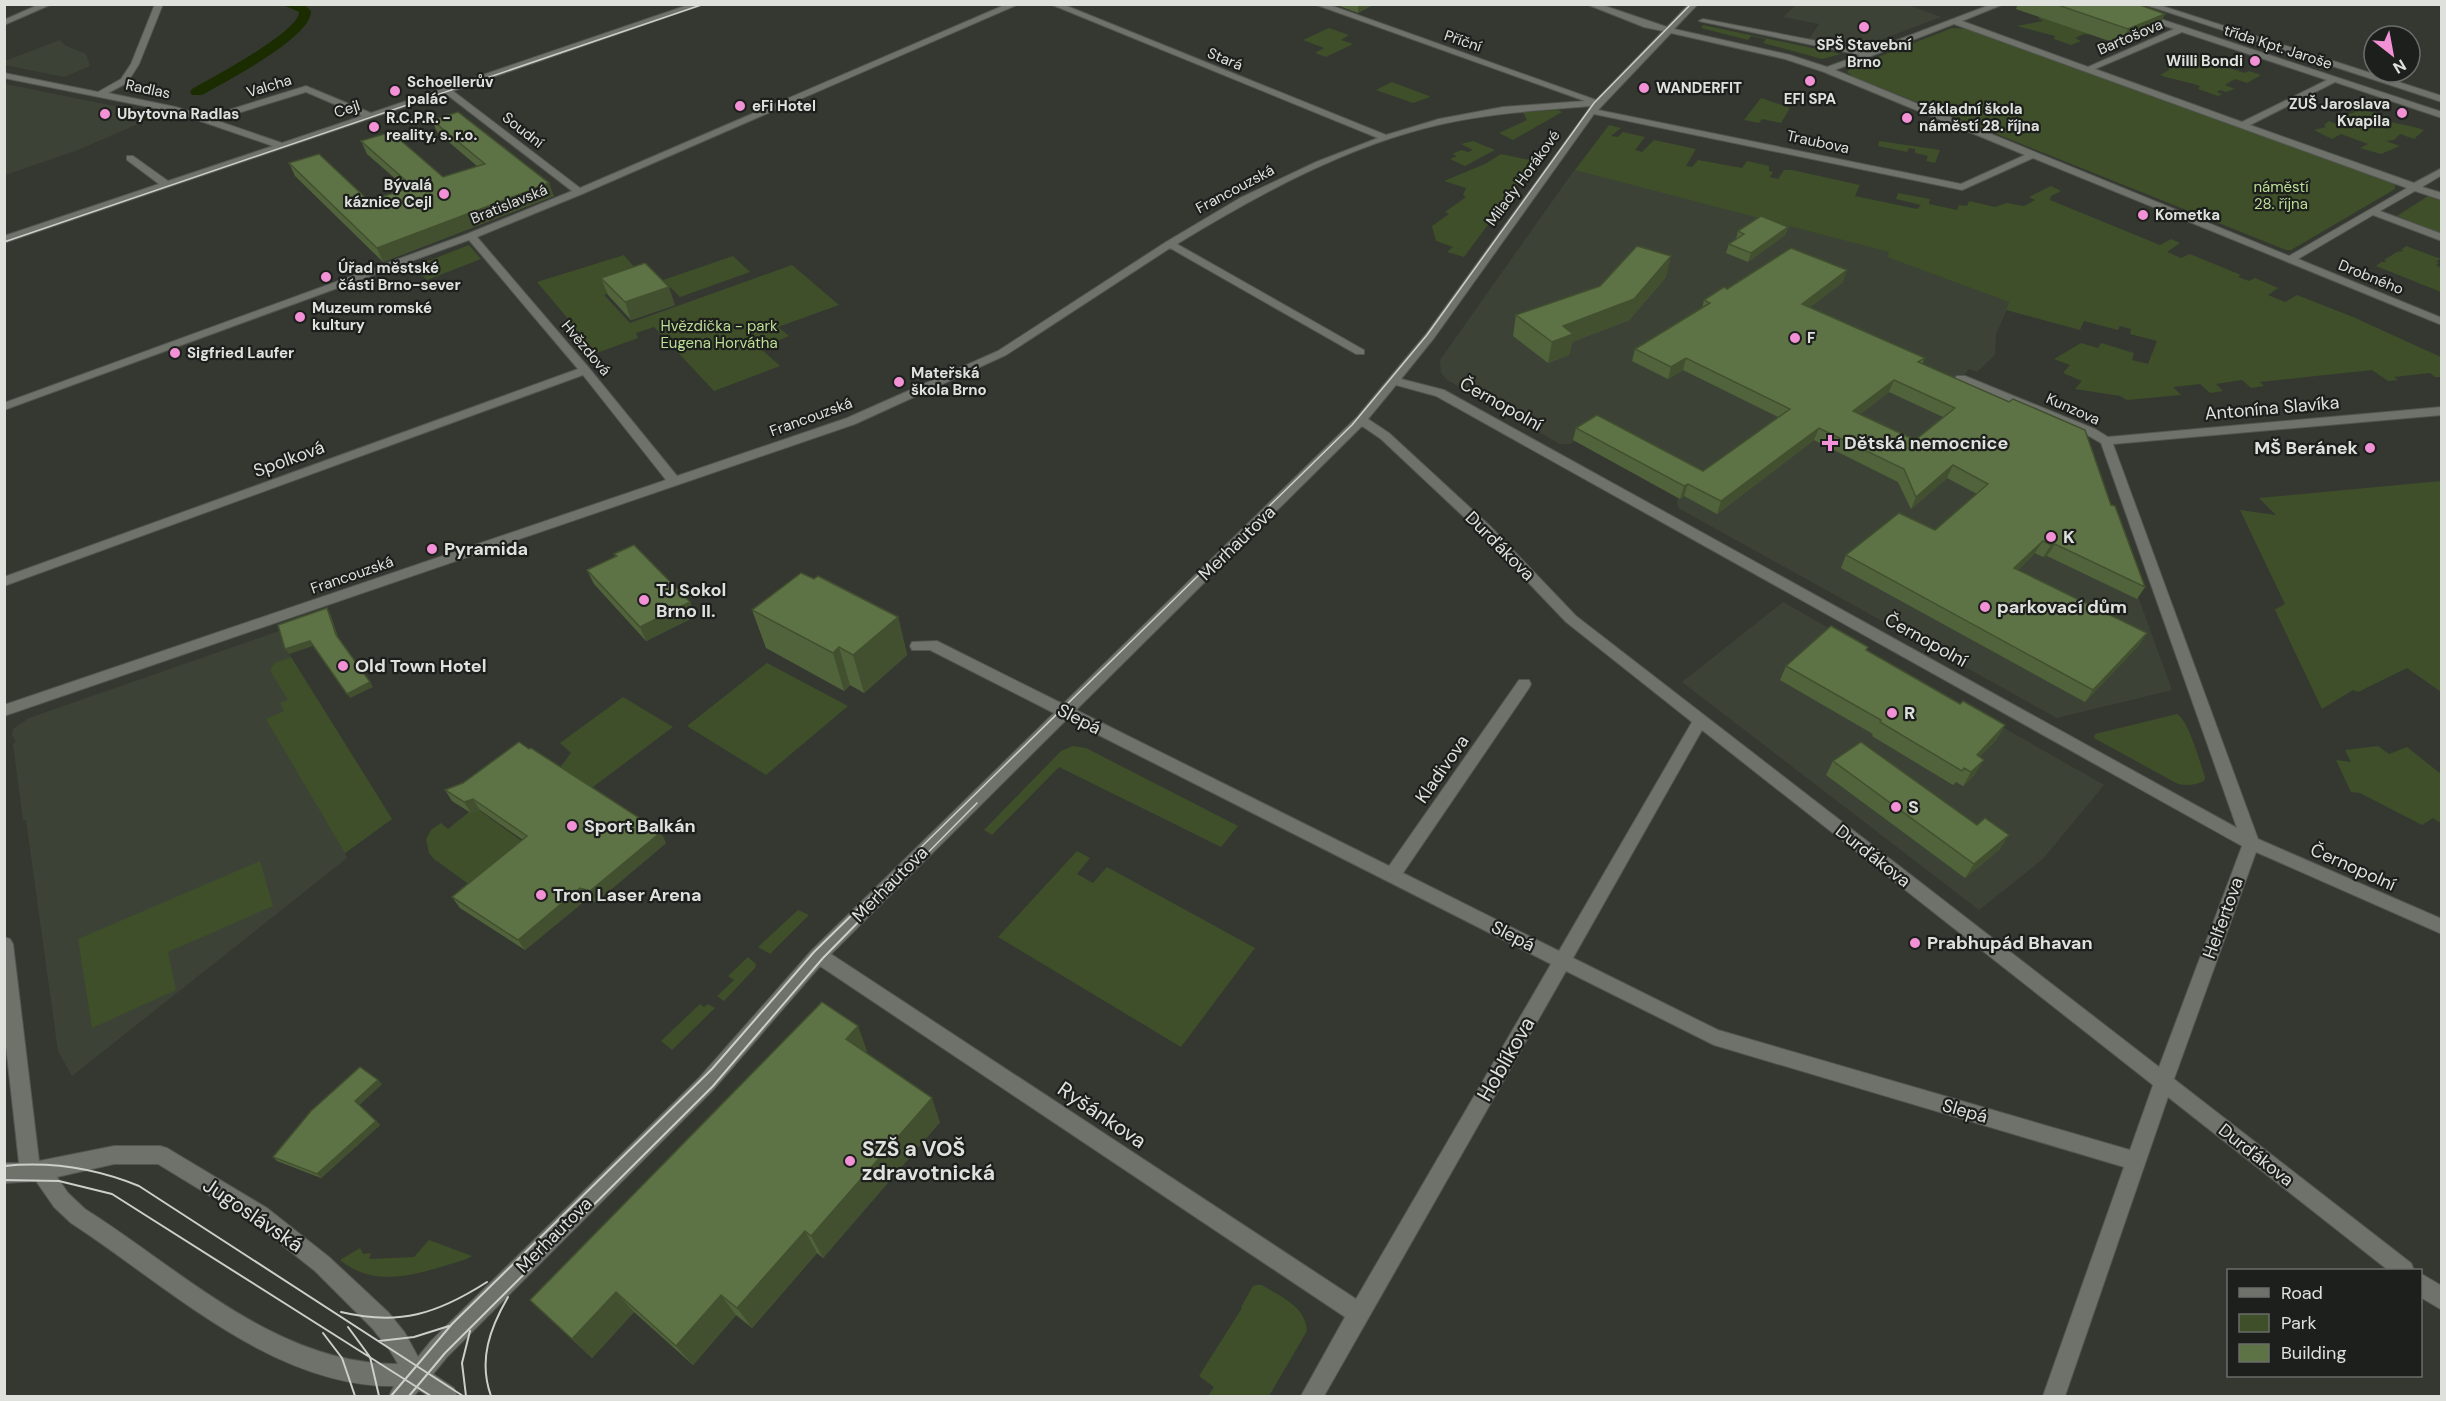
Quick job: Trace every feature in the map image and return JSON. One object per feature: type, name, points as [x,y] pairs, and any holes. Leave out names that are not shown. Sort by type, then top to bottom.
[{"type":"street","points":[[4,23],[48,4]]},
{"type":"street","points":[[100,94],[124,81],[135,64],[159,4]]},
{"type":"street","name":"Cejl","points":[[4,240],[699,4]]},
{"type":"street","name":"Stará","points":[[1054,4],[1386,138]]},
{"type":"street","name":"Příční","points":[[1318,4],[1595,107]]},
{"type":"street","points":[[1590,4],[1647,24],[1787,57],[1827,70],[2289,260],[2442,171]]},
{"type":"street","points":[[1607,4],[1671,28]]},
{"type":"street","name":"Milady Horákové","points":[[1394,382],[1595,107],[1694,4]]},
{"type":"street","points":[[1827,70],[2000,4]]},
{"type":"street","name":"třída Kpt. Jaroše","points":[[2106,4],[2442,115]]},
{"type":"street","name":"třída Kpt. Jaroše","points":[[2147,4],[2442,99]]},
{"type":"street","name":"Bratislavská","points":[[4,407],[471,236],[579,192],[1012,5]]},
{"type":"street","points":[[1703,21],[1869,54]]},
{"type":"street","points":[[1956,22],[2442,197]]},
{"type":"street","name":"Bartošova","points":[[2089,69],[2181,29]]},
{"type":"street","name":"Radlas","points":[[4,75],[176,110],[282,146]]},
{"type":"street","points":[[2242,124],[2335,79]]},
{"type":"street","name":"Valcha","points":[[207,120],[299,90],[311,91],[371,116]]},
{"type":"street","name":"Soudní","points":[[448,91],[579,192]]},
{"type":"street","name":"Francouzská","points":[[4,711],[851,421],[1002,353],[1170,244],[1244,200],[1319,164],[1386,138],[1439,122],[1503,110],[1595,107]]},
{"type":"street","name":"Traubova","points":[[1595,107],[1962,187],[2032,155]]},
{"type":"street","points":[[130,158],[166,185]]},
{"type":"street","points":[[2373,212],[2442,238]]},
{"type":"street","name":"Hvězdová","points":[[471,236],[585,370],[675,482]]},
{"type":"street","points":[[1170,244],[1360,351]]},
{"type":"street","name":"Drobného","points":[[2289,260],[2442,322]]},
{"type":"street","name":"Spolková","points":[[4,582],[585,370]]},
{"type":"street","name":"Kunzova","points":[[1961,378],[2091,432],[2106,441]]},
{"type":"street","name":"Merhautova","points":[[400,1396],[451,1337],[706,1083],[818,955],[1361,420],[1394,382]]},
{"type":"street","name":"Černopolní","points":[[1394,382],[1440,393],[2251,843],[2442,927]]},
{"type":"street","name":"Antonína Slavíka","points":[[2106,441],[2442,411]]},
{"type":"street","name":"Durďákova","points":[[1361,420],[1385,436],[1485,529],[1571,619],[2403,1269]]},
{"type":"street","points":[[2106,441],[2251,843]]},
{"type":"street","name":"Slepá","points":[[917,646],[932,645],[1714,1037],[2136,1161]]},
{"type":"street","name":"Kladivova","points":[[1392,876],[1524,684]]},
{"type":"street","name":"Hoblíkova","points":[[1312,1396],[1700,721]]},
{"type":"street","name":"Helfertova","points":[[2054,1396],[2163,1083],[2251,843]]},
{"type":"street","points":[[4,944],[35,1171],[61,1200],[78,1216],[254,1334],[295,1355],[348,1373],[376,1377],[416,1375]]},
{"type":"street","name":"Ryšánkova","points":[[818,955],[1359,1314]]},
{"type":"street","name":"Jugoslávská","points":[[4,1173],[35,1171],[114,1155],[160,1155],[260,1215],[322,1264],[380,1320],[397,1341],[416,1375],[446,1396]]},
{"type":"street","points":[[2422,1284],[2442,1300]]},
{"type":"shaded area","name":"SPŠ Stavební Brno","points":[[1905,4],[1941,17],[1864,46],[1855,47],[1809,39],[1819,24],[1783,17],[1796,5]]},
{"type":"shaded area","points":[[60,40],[66,46],[86,54],[90,66],[64,77],[5,65],[5,61]]},
{"type":"shaded area","points":[[5,84],[158,115],[78,150],[5,175]]},
{"type":"shaded area","name":"Dětská nemocnice","points":[[1575,169],[1890,252],[1888,257],[2010,302],[1996,334],[1995,355],[1977,372],[1969,369],[1953,388],[2082,443],[2172,690],[2057,718],[1680,509],[1677,504],[1678,498],[1575,441],[1570,444],[1560,444],[1447,380],[1441,373],[1440,360]]},
{"type":"shaded area","points":[[1783,602],[2104,785],[2043,859],[1979,910],[1682,682]]},
{"type":"shaded area","points":[[282,630],[289,654],[392,819],[345,853],[347,858],[72,1076],[58,1051],[26,820],[23,820],[13,729],[29,718]]},
{"type":"green space","points":[[2038,18],[2094,35],[2084,34],[2075,38],[2081,41],[2071,45],[2054,39],[2055,36],[2017,26],[2043,21]]},
{"type":"green space","points":[[1703,25],[1841,54],[1822,59],[1763,43],[1766,39],[1751,36],[1748,40],[1701,28]]},
{"type":"green space","points":[[1329,28],[1349,35],[1341,40],[1353,44],[1326,57],[1315,53],[1324,48],[1303,40]]},
{"type":"green space","name":"náměstí 28. října","points":[[1952,28],[1966,29],[2389,182],[2395,185],[2395,189],[2291,250],[2286,250],[1854,77],[1847,72],[1850,68]]},
{"type":"green space","points":[[2201,54],[2220,61],[2216,64],[2245,73],[2249,71],[2261,75],[2247,83],[2235,79],[2225,85],[2235,89],[2226,92],[2220,90],[2217,92],[2222,94],[2218,96],[2198,89],[2200,86],[2160,75],[2169,70],[2168,68],[2187,64],[2183,62]]},
{"type":"green space","points":[[1392,82],[1430,97],[1413,103],[1376,90]]},
{"type":"green space","points":[[1761,98],[1790,108],[1781,123],[1762,119],[1759,123],[1744,120]]},
{"type":"green space","points":[[2359,108],[2378,114],[2376,118],[2424,130],[2414,139],[2400,134],[2394,140],[2386,141],[2400,146],[2381,154],[2360,148],[2368,144],[2341,134],[2332,139],[2314,130],[2326,127],[2324,125],[2329,121],[2342,126],[2348,121],[2355,124],[2358,121],[2341,115],[2353,113]]},
{"type":"green space","points":[[1558,110],[1562,112],[1513,140],[1499,133],[1527,120],[1523,112]]},
{"type":"green space","points":[[1609,125],[1621,128],[1611,136],[1618,137],[1623,132],[1645,137],[1635,150],[1642,152],[1654,140],[1696,149],[1686,166],[1692,167],[1698,160],[1742,168],[1747,161],[1769,166],[1769,171],[1773,172],[1770,177],[1778,179],[1784,170],[1792,170],[1860,185],[1855,196],[1917,209],[1921,205],[1896,199],[1898,193],[1930,199],[1929,204],[1957,210],[1959,205],[1967,206],[1969,201],[1995,207],[2007,203],[2024,206],[2035,200],[2029,197],[2051,186],[2061,191],[2051,196],[2050,200],[2160,245],[2171,239],[2180,243],[2167,252],[2181,258],[2190,254],[2241,275],[2238,277],[2249,281],[2255,278],[2278,288],[2268,295],[2285,302],[2297,295],[2353,317],[2441,357],[2441,377],[2435,377],[2430,373],[2394,377],[2398,380],[2388,381],[2372,370],[2260,382],[2264,386],[2251,388],[2242,380],[2216,384],[2223,391],[2210,393],[2200,384],[2173,387],[2181,395],[2127,400],[2120,396],[2075,389],[2082,381],[2063,373],[2070,365],[2054,359],[2081,343],[2098,348],[2101,343],[2134,353],[2132,360],[2148,364],[2157,341],[2130,334],[2131,329],[2120,326],[2118,330],[2084,321],[2080,330],[2006,310],[2009,302],[1887,257],[1889,252],[1575,170]]},
{"type":"green space","points":[[1473,141],[1495,150],[1465,166],[1450,159],[1457,156],[1452,154],[1461,150],[1468,152],[1473,150],[1461,144]]},
{"type":"green space","points":[[1879,141],[1940,150],[1935,163],[1926,161],[1928,156],[1915,153],[1915,149],[1909,148],[1907,152],[1878,146]]},
{"type":"green space","points":[[1501,154],[1535,161],[1464,257],[1447,252],[1453,247],[1436,241],[1432,226],[1449,214],[1445,212],[1466,197],[1463,195],[1466,188],[1444,181],[1485,164]]},
{"type":"green space","points":[[2428,196],[2441,201],[2441,233],[2397,216]]},
{"type":"green space","points":[[469,245],[481,259],[427,280],[413,267]]},
{"type":"green space","points":[[2406,246],[2441,259],[2436,261],[2439,263],[2436,265],[2441,268],[2441,292],[2376,266],[2381,262],[2387,262],[2384,260],[2397,252],[2404,251],[2401,250]]},
{"type":"green space","name":"Hvězdička - park Eugena Horvátha","points":[[624,255],[646,281],[604,295],[630,323],[792,265],[839,305],[778,327],[789,336],[760,348],[780,366],[714,391],[654,327],[636,333],[638,338],[591,355],[564,325],[569,320],[537,282]]},
{"type":"green space","points":[[733,256],[750,272],[680,297],[663,280]]},
{"type":"green space","points":[[2441,481],[2441,692],[2407,668],[2358,692],[2353,690],[2322,709],[2275,610],[2272,611],[2285,604],[2240,510],[2276,515],[2259,498]]},
{"type":"green space","points":[[291,657],[392,819],[345,853],[266,719],[284,711],[280,703],[288,700],[270,670],[275,663]]},
{"type":"green space","points":[[767,663],[848,706],[766,775],[687,726]]},
{"type":"green space","points":[[623,697],[673,727],[589,790],[559,769],[571,753],[560,743]]},
{"type":"green space","points":[[2177,714],[2190,733],[2205,777],[2204,781],[2188,785],[2178,784],[2094,738],[2095,734]]},
{"type":"green space","points":[[1073,746],[1086,748],[1238,826],[1221,847],[1059,767],[992,835],[984,830],[1061,751]]},
{"type":"green space","points":[[2378,746],[2389,754],[2407,747],[2441,774],[2441,821],[2433,818],[2422,825],[2360,793],[2351,792],[2336,760],[2351,762],[2345,750]]},
{"type":"green space","points":[[475,807],[526,844],[470,885],[434,859],[429,853],[426,839],[431,830],[441,823],[448,829]]},
{"type":"green space","points":[[1077,851],[1090,858],[1077,874],[1093,883],[1107,867],[1255,948],[1181,1047],[998,937]]},
{"type":"green space","points":[[260,861],[273,906],[168,952],[176,990],[92,1028],[78,939]]},
{"type":"green space","points":[[798,910],[809,915],[770,954],[758,947]]},
{"type":"green space","points":[[748,957],[756,964],[755,968],[724,1001],[717,996],[734,980],[728,976]]},
{"type":"green space","points":[[700,1004],[704,1007],[708,1004],[715,1008],[672,1050],[661,1041]]},
{"type":"green space","points":[[429,1240],[472,1256],[416,1273],[385,1277],[370,1275],[340,1260],[360,1248],[363,1254],[371,1253],[369,1259],[414,1257]]},
{"type":"green space","points":[[1262,1285],[1291,1303],[1302,1315],[1307,1331],[1269,1396],[1208,1396],[1214,1387],[1199,1376],[1242,1308],[1253,1286]]},
{"type":"building","points":[[2055,4],[2137,4],[2165,14],[2128,29]]},
{"type":"building","points":[[458,112],[549,183],[377,248],[289,163],[319,154],[369,201],[413,187],[361,141],[391,132],[443,177],[485,164],[432,120]]},
{"type":"building","points":[[1761,216],[1788,227],[1751,253],[1729,244],[1744,234],[1738,231]]},
{"type":"building","points":[[1637,246],[1671,256],[1634,299],[1563,326],[1573,334],[1552,342],[1516,315],[1600,286]]},
{"type":"building","points":[[1791,248],[1847,270],[1802,304],[1925,358],[1918,362],[2009,402],[2013,399],[2085,430],[2111,505],[2115,506],[2145,587],[2055,544],[2051,545],[2043,541],[2014,568],[2147,633],[2093,690],[1846,555],[1899,513],[1935,530],[1988,484],[1953,465],[1916,497],[1904,469],[1819,428],[1721,501],[1688,484],[1684,486],[1576,428],[1597,415],[1703,471],[1790,409],[1686,358],[1671,367],[1635,349],[1710,303],[1704,300],[1724,287],[1727,289]],"holes":[[[1894,380],[1955,408],[1915,440],[1853,411]]]},
{"type":"building","points":[[645,263],[669,287],[625,302],[601,278]]},
{"type":"building","name":"TJ Sokol Brno II.","points":[[634,545],[690,602],[640,627],[587,570]]},
{"type":"building","points":[[801,573],[814,579],[818,576],[898,617],[853,655],[839,647],[833,653],[752,610]]},
{"type":"building","name":"Old Town Hotel","points":[[327,608],[336,635],[370,682],[347,694],[310,641],[285,649],[278,625]]},
{"type":"building","name":"R","points":[[1831,626],[1868,647],[1866,650],[1960,704],[1963,701],[2005,725],[1977,755],[1984,760],[1971,772],[1964,768],[1962,771],[1880,722],[1881,720],[1786,666]]},
{"type":"building","points":[[519,742],[661,832],[590,891],[580,888],[518,940],[452,897],[527,836],[473,799],[464,802],[445,790],[463,783]]},
{"type":"building","points":[[1861,742],[1977,825],[1985,818],[2009,835],[1974,864],[1833,761]]},
{"type":"building","name":"SZŠ a VOŠ zdravotnická","points":[[822,1002],[858,1026],[846,1039],[932,1098],[811,1236],[805,1231],[737,1308],[721,1295],[676,1346],[616,1292],[572,1339],[530,1300]]},
{"type":"building","points":[[360,1067],[378,1080],[355,1101],[376,1121],[317,1174],[273,1157],[311,1111]]},
{"type":"waterway","points":[[197,92],[261,55],[301,24],[305,18],[305,11],[298,6],[287,4]]},
{"type":"waterway","points":[[145,117],[152,113]]},
{"type":"tram line","points":[[4,242],[704,4]]},
{"type":"tram line","points":[[863,904],[1352,425],[1427,335],[1594,103],[1691,4]]},
{"type":"tram line","points":[[877,904],[977,803]]},
{"type":"tram line","points":[[417,1366],[452,1324],[712,1069],[814,952],[865,902]]},
{"type":"tram line","points":[[428,1373],[445,1353],[713,1086],[823,958],[878,902]]},
{"type":"tram line","points":[[4,1166],[39,1164],[73,1167],[90,1170],[139,1186],[417,1366]]},
{"type":"tram line","points":[[4,1180],[59,1181],[112,1194],[370,1357]]},
{"type":"tram line","points":[[341,1312],[381,1318],[417,1314],[451,1302],[487,1282]]},
{"type":"tram line","points":[[491,1396],[486,1370],[488,1345],[491,1332],[508,1297]]},
{"type":"tram line","points":[[379,1341],[414,1337],[449,1326]]},
{"type":"tram line","points":[[348,1327],[370,1357]]},
{"type":"tram line","points":[[466,1396],[462,1363],[470,1331]]},
{"type":"tram line","points":[[323,1333],[342,1358],[355,1396]]},
{"type":"tram line","points":[[370,1357],[405,1380]]},
{"type":"tram line","points":[[370,1357],[379,1396]]},
{"type":"tram line","points":[[405,1380],[417,1366]]},
{"type":"tram line","points":[[417,1366],[428,1373]]},
{"type":"tram line","points":[[417,1387],[428,1373]]},
{"type":"tram line","points":[[428,1373],[463,1396]]},
{"type":"tram line","points":[[391,1396],[405,1380]]},
{"type":"tram line","points":[[405,1380],[417,1387]]},
{"type":"tram line","points":[[409,1396],[417,1387]]},
{"type":"tram line","points":[[417,1387],[431,1396]]},
{"type":"place","name":"SPŠ Stavební Brno","points":[[1864,27]]},
{"type":"place","name":"Willi Bondi","points":[[2255,61]]},
{"type":"place","name":"EFI SPA","points":[[1810,81]]},
{"type":"place","name":"WANDERFIT","points":[[1644,88]]},
{"type":"place","name":"Schoellerův palác","points":[[395,91]]},
{"type":"place","name":"eFi Hotel","points":[[740,106]]},
{"type":"place","name":"ZUŠ Jaroslava Kvapila","points":[[2402,113]]},
{"type":"place","name":"Ubytovna Radlas","points":[[105,114]]},
{"type":"place","name":"Základní škola náměstí 28. října","points":[[1907,118]]},
{"type":"place","name":"R.C.P.R. - reality, s. r.o.","points":[[374,127]]},
{"type":"place","name":"Bývalá káznice Cejl","points":[[444,194]]},
{"type":"place","name":"Kometka","points":[[2143,215]]},
{"type":"place","name":"Úřad městské části Brno-sever","points":[[326,277]]},
{"type":"place","name":"Muzeum romské kultury","points":[[300,317]]},
{"type":"place","name":"F","points":[[1795,338]]},
{"type":"place","name":"Sigfried Laufer","points":[[175,353]]},
{"type":"place","name":"Mateřská škola Brno","points":[[899,382]]},
{"type":"place","name":"Dětská nemocnice","points":[[1830,443]]},
{"type":"place","name":"MŠ Beránek","points":[[2370,448]]},
{"type":"place","name":"K","points":[[2051,537]]},
{"type":"place","name":"Pyramida","points":[[432,549]]},
{"type":"place","name":"TJ Sokol Brno II.","points":[[644,600]]},
{"type":"place","name":"parkovací dům","points":[[1985,607]]},
{"type":"place","name":"Old Town Hotel","points":[[343,666]]},
{"type":"place","name":"R","points":[[1892,713]]},
{"type":"place","name":"S","points":[[1896,807]]},
{"type":"place","name":"Sport Balkán","points":[[572,826]]},
{"type":"place","name":"Tron Laser Arena","points":[[541,895]]},
{"type":"place","name":"Prabhupád Bhavan","points":[[1915,943]]},
{"type":"place","name":"SZŠ a VOŠ zdravotnická","points":[[850,1161]]}]
